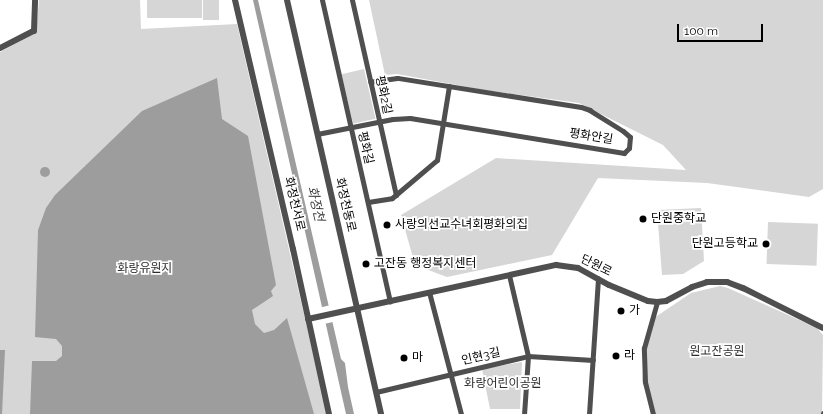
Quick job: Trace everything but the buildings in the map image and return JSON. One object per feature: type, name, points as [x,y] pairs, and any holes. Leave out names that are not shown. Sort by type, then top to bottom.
[{"type":"street","points":[[0,48],[34,31],[35,0]]},
{"type":"street","name":"화정천서로","points":[[235,0],[311,318],[329,414]]},
{"type":"street","name":"화정천동로","points":[[287,0],[382,414]]},
{"type":"street","name":"평화길","points":[[322,0],[390,301]]},
{"type":"street","name":"평화2길","points":[[352,0],[378,121],[396,195]]},
{"type":"street","name":"평화안길","points":[[317,134],[378,121],[410,118],[624,153],[629,148],[630,138],[590,110],[397,78],[370,82]]},
{"type":"street","points":[[368,202],[392,198],[437,160],[450,86]]},
{"type":"street","name":"단원로","points":[[311,318],[556,265],[578,268],[622,290],[656,302]]},
{"type":"street","points":[[509,275],[528,356],[524,414]]},
{"type":"street","points":[[589,414],[598,278]]},
{"type":"street","points":[[653,414],[646,382],[644,348],[656,302],[666,301],[692,287],[707,282],[727,282],[743,288],[823,328]]},
{"type":"street","points":[[429,292],[461,414]]},
{"type":"street","name":"인현3길","points":[[376,392],[528,356],[593,360]]},
{"type":"green space","name":"화랑유원지","points":[[39,0],[140,0],[141,29],[237,24],[327,414],[0,414],[0,52],[36,33]]},
{"type":"green space","points":[[147,0],[202,0],[202,18],[147,18]]},
{"type":"green space","points":[[203,0],[219,0],[219,20],[203,20]]},
{"type":"green space","points":[[369,0],[823,0],[823,189],[809,197],[707,183],[598,178],[552,255],[447,277],[415,265],[401,215],[496,158],[686,170],[663,145],[579,103],[484,90],[397,74],[385,75]]},
{"type":"green space","points":[[364,69],[375,119],[353,124],[342,74]]},
{"type":"green space","points":[[701,208],[704,261],[683,274],[662,275],[657,210]]},
{"type":"green space","points":[[768,222],[818,224],[817,266],[767,264]]},
{"type":"green space","name":"원고잔공원","points":[[720,286],[728,288],[817,328],[823,335],[822,414],[651,414],[642,380],[644,360],[654,318],[691,293]]},
{"type":"green space","name":"화랑어린이공원","points":[[522,362],[520,409],[490,409],[482,369]]},
{"type":"shaded area","points":[[253,0],[258,0],[341,359],[345,363],[348,387],[354,414],[346,414]]},
{"type":"shaded area","points":[[217,78],[222,119],[248,136],[276,285],[271,291],[273,296],[252,310],[255,324],[264,333],[274,330],[287,318],[314,414],[30,414],[32,361],[56,361],[62,356],[62,346],[56,339],[35,337],[38,230],[46,208],[55,195],[142,111]]},
{"type":"shaded area","points":[[43,167],[47,167],[49,168],[49,176],[43,177],[40,174],[40,170]]},
{"type":"shaded area","points":[[0,350],[5,350],[2,414],[0,414]]},
{"type":"pier","points":[[331,305],[335,322],[324,324],[320,307]]},
{"type":"place","name":"단원중학교","points":[[643,219]]},
{"type":"place","name":"사랑의선교수녀회평화의집","points":[[387,225]]},
{"type":"place","name":"단원고등학교","points":[[766,244]]},
{"type":"place","name":"고잔동 행정복지센터","points":[[366,264]]},
{"type":"place","name":"가","points":[[621,311]]},
{"type":"place","name":"라","points":[[616,356]]},
{"type":"place","name":"마","points":[[404,358]]},
{"type":"water label","name":"화정천","points":[[315,204]]}]
